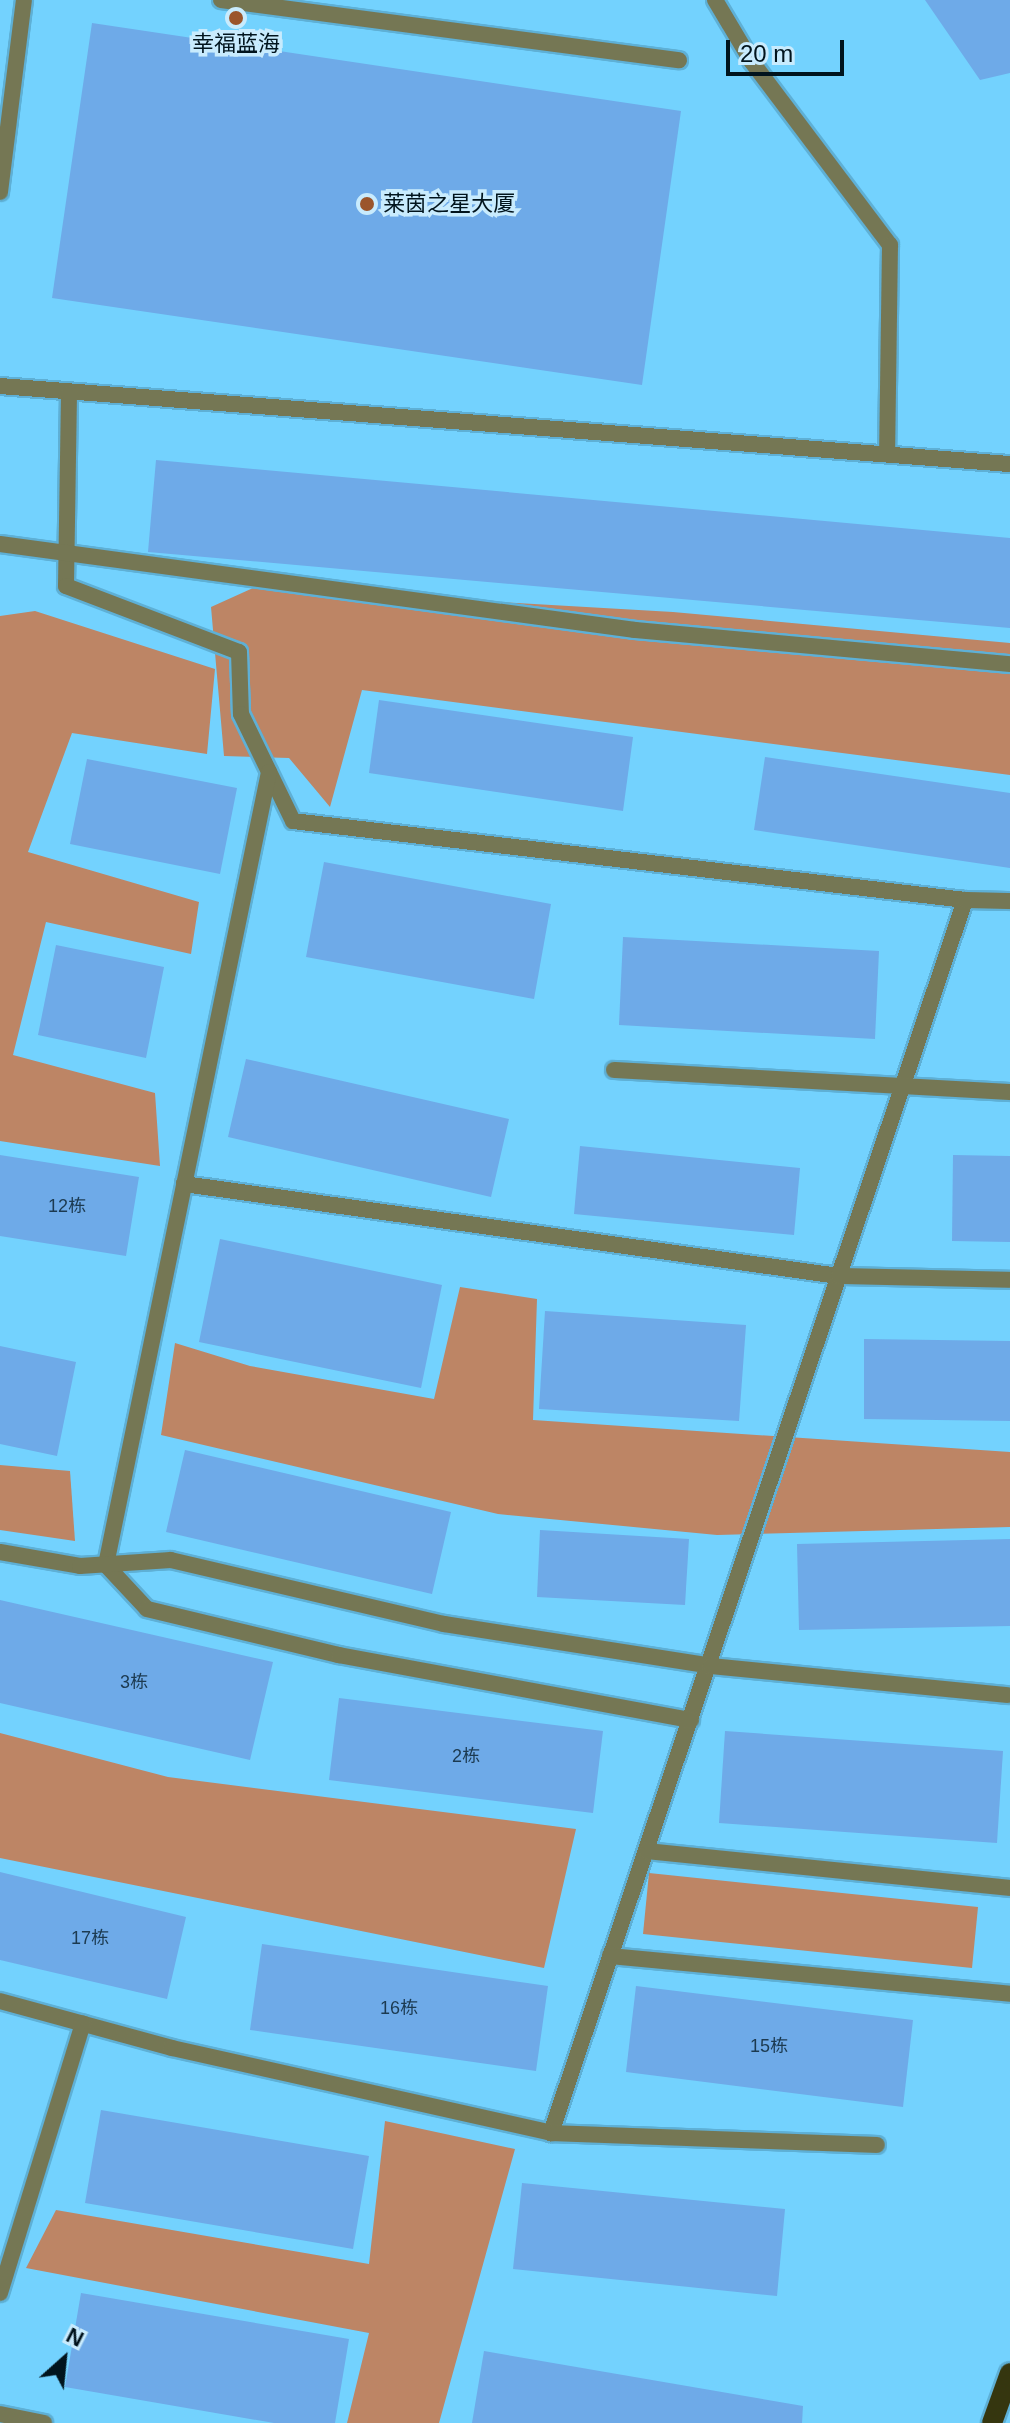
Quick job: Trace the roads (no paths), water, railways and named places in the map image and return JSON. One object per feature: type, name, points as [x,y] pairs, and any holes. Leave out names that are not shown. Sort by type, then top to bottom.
[{"type":"main road","points":[[992,2423],[1010,2373]]},
{"type":"street","points":[[0,192],[24,0]]},
{"type":"street","points":[[221,0],[679,60]]},
{"type":"street","points":[[715,0],[752,62],[890,245],[887,451]]},
{"type":"street","points":[[0,386],[69,394],[887,451],[1010,464]]},
{"type":"street","points":[[69,394],[66,586],[239,652],[241,714],[293,821],[965,900],[1010,901]]},
{"type":"street","points":[[0,544],[635,630],[1010,664]]},
{"type":"street","points":[[106,1565],[269,772]]},
{"type":"street","points":[[551,2133],[711,1666],[965,900]]},
{"type":"street","points":[[614,1070],[1010,1092]]},
{"type":"street","points":[[184,1184],[839,1276],[1010,1280]]},
{"type":"street","points":[[0,1552],[106,1565],[171,1560],[444,1624],[711,1666],[1008,1695]]},
{"type":"street","points":[[106,1565],[147,1609],[339,1655],[691,1720]]},
{"type":"street","points":[[647,1851],[1010,1888]]},
{"type":"street","points":[[610,1956],[1010,1994]]},
{"type":"street","points":[[0,2001],[83,2024],[551,2133],[877,2145]]},
{"type":"street","points":[[0,2293],[83,2024]]},
{"type":"street","points":[[0,2414],[44,2423]]},
{"type":"place","name":"幸福蓝海","points":[[236,18]]},
{"type":"place","name":"莱茵之星大厦","points":[[367,204]]}]
